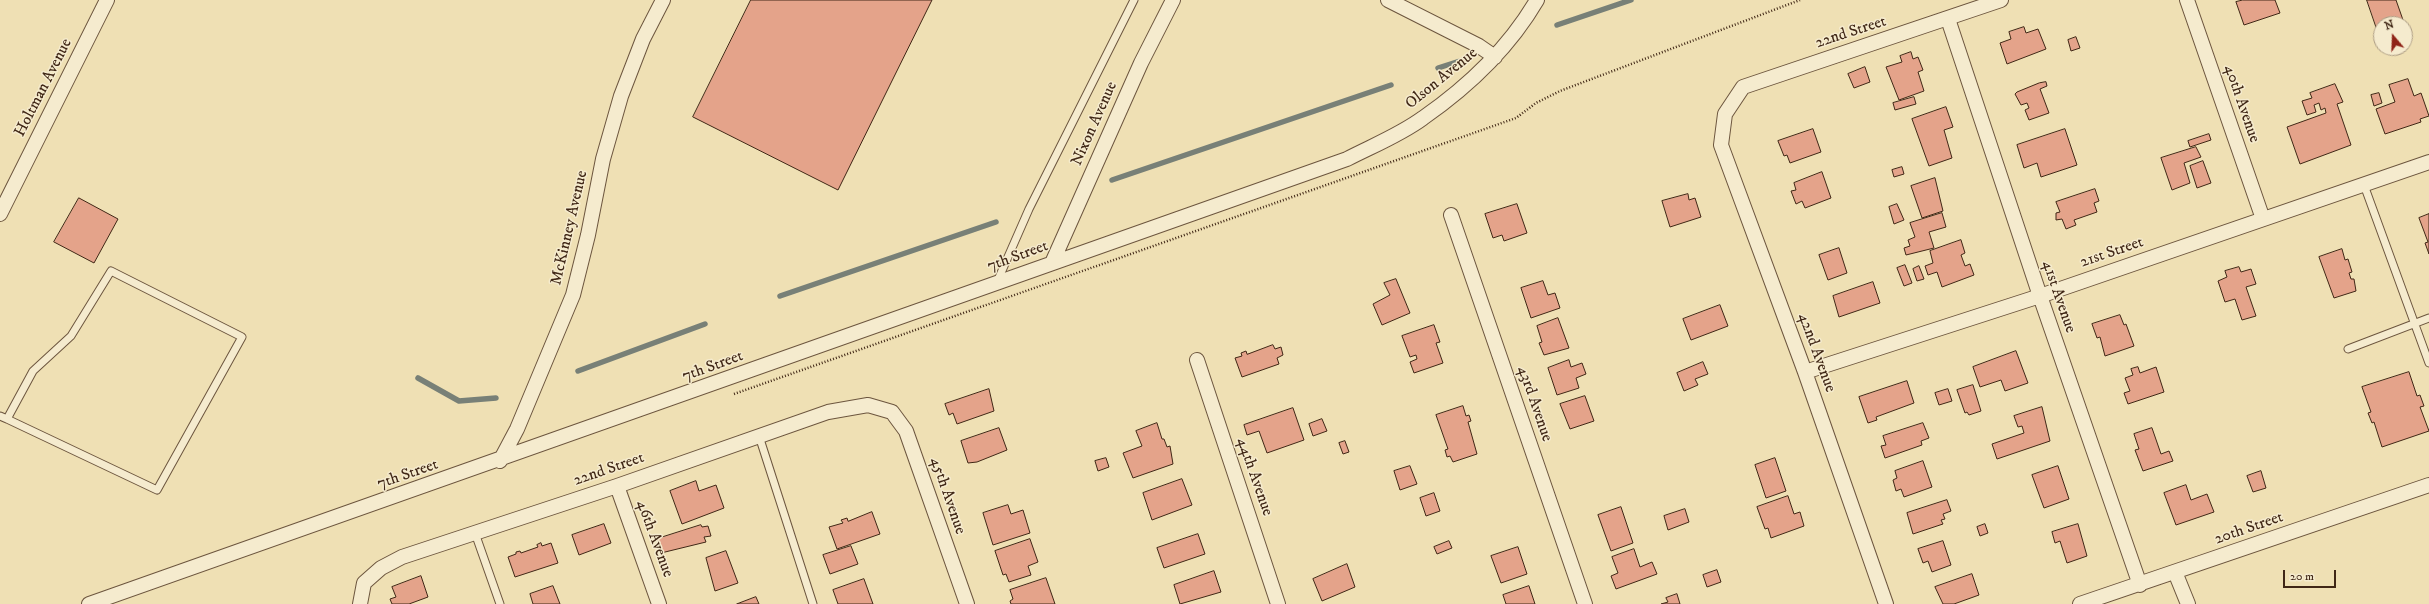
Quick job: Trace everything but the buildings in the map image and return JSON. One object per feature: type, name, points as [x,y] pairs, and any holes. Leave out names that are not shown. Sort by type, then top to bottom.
[{"type":"street","name":"Holtman Avenue","points":[[0,214],[107,0]]},
{"type":"street","name":"McKinney Avenue","points":[[500,460],[517,429],[572,295],[588,235],[603,159],[621,96],[643,39],[663,0]]},
{"type":"street","name":"Nixon Avenue","points":[[1052,263],[1141,63],[1173,0]]},
{"type":"street","points":[[1388,0],[1479,46],[1495,58]]},
{"type":"street","name":"Olson Avenue","points":[[1348,159],[1422,119],[1483,71],[1524,21],[1537,0]]},
{"type":"street","name":"22nd Street","points":[[1725,114],[1743,87],[2001,0]]},
{"type":"street","name":"40th Avenue","points":[[2187,0],[2263,219]]},
{"type":"street","name":"41st Avenue","points":[[1948,18],[2040,296],[2140,585]]},
{"type":"street","name":"42nd Avenue","points":[[1725,114],[1721,145],[1805,372],[1886,604]]},
{"type":"street","name":"7th Street","points":[[89,604],[1348,159]]},
{"type":"street","name":"21st Street","points":[[1805,372],[2040,296],[2429,162]]},
{"type":"street","name":"43rd Avenue","points":[[1451,215],[1584,604]]},
{"type":"street","name":"44th Avenue","points":[[1197,360],[1278,604]]},
{"type":"street","name":"22nd Street","points":[[361,599],[364,582],[381,568],[402,557],[617,486],[828,412],[868,405],[882,408]]},
{"type":"street","name":"45th Avenue","points":[[882,408],[892,412],[906,431],[967,604]]},
{"type":"street","name":"20th Street","points":[[2080,604],[2140,585],[2429,485]]},
{"type":"street","name":"46th Avenue","points":[[617,486],[660,604]]},
{"type":"street","points":[[2175,572],[2188,604]]},
{"type":"lane","points":[[997,283],[1029,208],[1134,0]]},
{"type":"lane","points":[[2364,185],[2429,363]]},
{"type":"lane","points":[[111,271],[242,337],[157,490],[3,417],[33,371],[71,336],[111,271]]},
{"type":"lane","points":[[2348,349],[2429,318]]},
{"type":"lane","points":[[759,436],[813,604]]},
{"type":"lane","points":[[475,533],[500,604]]},
{"type":"waterway","points":[[1557,25],[1631,0]]},
{"type":"waterway","points":[[1438,68],[1463,60]]},
{"type":"waterway","points":[[1112,180],[1391,85]]},
{"type":"waterway","points":[[780,296],[996,222]]},
{"type":"waterway","points":[[578,371],[705,324]]},
{"type":"waterway","points":[[418,378],[459,401],[496,398]]}]
